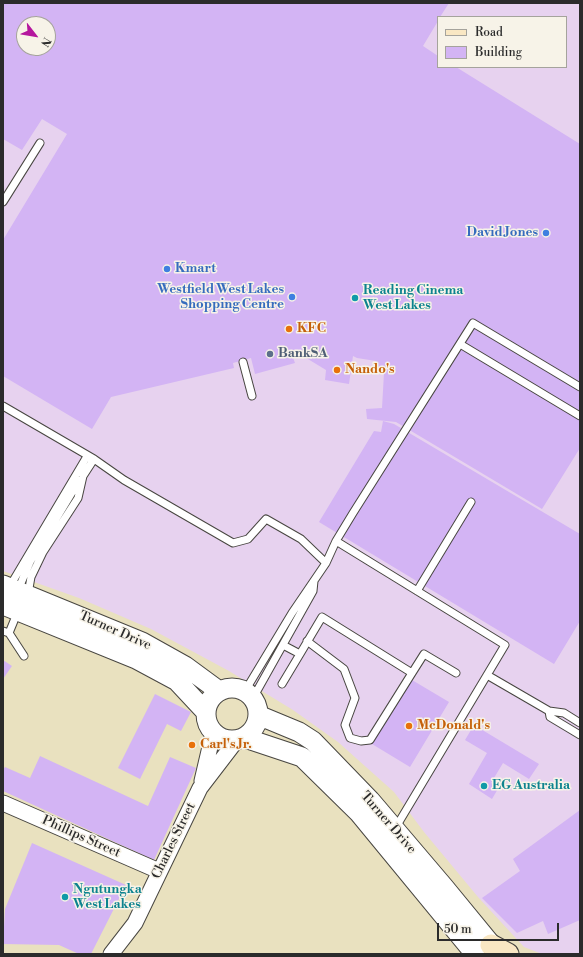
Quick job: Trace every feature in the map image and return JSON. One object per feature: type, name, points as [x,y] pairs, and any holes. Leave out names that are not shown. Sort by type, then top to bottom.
[{"type":"street","name":"Turner Drive","points":[[12,598],[142,642],[185,666],[219,691]]},
{"type":"street","name":"Turner Drive","points":[[12,598],[136,659],[177,681],[206,711]]},
{"type":"street","points":[[228,688],[252,701],[257,724],[252,732],[240,739],[224,740],[213,734],[206,719],[206,711],[213,696],[219,691],[228,688]]},
{"type":"street","name":"Turner Drive","points":[[252,701],[313,742],[370,800],[493,952]]},
{"type":"street","name":"Charles Street","points":[[111,954],[135,923],[200,788],[213,734]]},
{"type":"street","name":"Turner Drive","points":[[240,739],[302,757],[359,813],[493,952]]},
{"type":"street","name":"Charles Street","points":[[200,788],[240,739]]},
{"type":"street","name":"Phillips Street","points":[[3,803],[159,871]]},
{"type":"lane","points":[[3,202],[40,143]]},
{"type":"lane","points":[[252,701],[288,619],[326,563],[336,540],[473,323],[580,387]]},
{"type":"lane","points":[[460,344],[580,416]]},
{"type":"lane","points":[[243,362],[252,396]]},
{"type":"lane","points":[[3,406],[94,459],[124,480],[233,543],[248,539],[266,518],[301,539],[326,563]]},
{"type":"lane","points":[[24,656],[6,632],[18,570],[86,458],[94,459]]},
{"type":"lane","points":[[12,598],[30,562],[94,459]]},
{"type":"lane","points":[[12,598],[31,577],[43,552],[78,498],[83,476]]},
{"type":"lane","points":[[418,591],[472,502]]},
{"type":"lane","points":[[336,540],[505,645],[395,829]]},
{"type":"lane","points":[[252,701],[313,591],[314,580]]},
{"type":"lane","points":[[282,684],[322,617],[412,673]]},
{"type":"lane","points":[[307,641],[344,669],[355,698],[345,725],[350,738],[361,741],[370,740],[424,654],[456,673]]},
{"type":"lane","points":[[283,645],[300,654]]},
{"type":"lane","points":[[487,675],[549,712],[564,714],[580,723]]},
{"type":"lane","points":[[549,712],[550,717],[580,735]]},
{"type":"shaded area","points":[[3,3],[580,3],[580,954],[542,954],[524,947],[478,897],[424,832],[394,792],[338,742],[293,710],[229,671],[151,629],[79,598],[3,571]]},
{"type":"building","name":"Westfield West Lakes Shopping Centre","points":[[3,3],[449,3],[441,16],[437,16],[437,23],[423,46],[437,55],[437,68],[458,68],[580,144],[580,448],[542,509],[396,422],[367,419],[366,409],[382,408],[384,373],[375,373],[376,361],[353,356],[349,384],[325,380],[326,370],[298,353],[292,355],[295,363],[255,374],[251,358],[233,363],[234,368],[111,397],[92,429],[3,376],[3,240],[67,134],[42,119],[22,150],[3,139]]},
{"type":"building","points":[[383,421],[394,424],[580,534],[580,621],[554,664],[319,522],[374,431],[381,432]]},
{"type":"building","points":[[3,660],[12,666],[3,679]]},
{"type":"building","name":"McDonald's","points":[[412,680],[449,702],[410,767],[372,744]]},
{"type":"building","points":[[155,694],[191,712],[181,731],[167,724],[140,779],[118,768]]},
{"type":"building","points":[[474,725],[539,764],[529,779],[503,763],[491,783],[499,787],[492,799],[469,784],[487,753],[465,740]]},
{"type":"building","points":[[40,756],[148,806],[170,757],[196,768],[154,860],[3,791],[3,770],[5,767],[30,778]]},
{"type":"building","points":[[580,810],[580,920],[548,934],[543,921],[517,933],[482,898],[520,871],[513,859]]},
{"type":"building","name":"Ngutungka West Lakes","points":[[32,843],[126,885],[91,954],[79,954],[59,945],[3,944],[5,909]]},
{"type":"place","name":"David Jones","points":[[546,233]]},
{"type":"place","name":"Kmart","points":[[167,269]]},
{"type":"place","name":"Westfield West Lakes Shopping Centre","points":[[292,297]]},
{"type":"place","name":"Reading Cinema West Lakes","points":[[355,298]]},
{"type":"place","name":"KFC","points":[[289,329]]},
{"type":"place","name":"BankSA","points":[[270,354]]},
{"type":"place","name":"Nando's","points":[[337,370]]},
{"type":"place","name":"McDonald's","points":[[409,726]]},
{"type":"place","name":"Carl's Jr.","points":[[192,745]]},
{"type":"place","name":"EG Australia","points":[[484,786]]},
{"type":"place","name":"Ngutungka West Lakes","points":[[65,897]]}]
